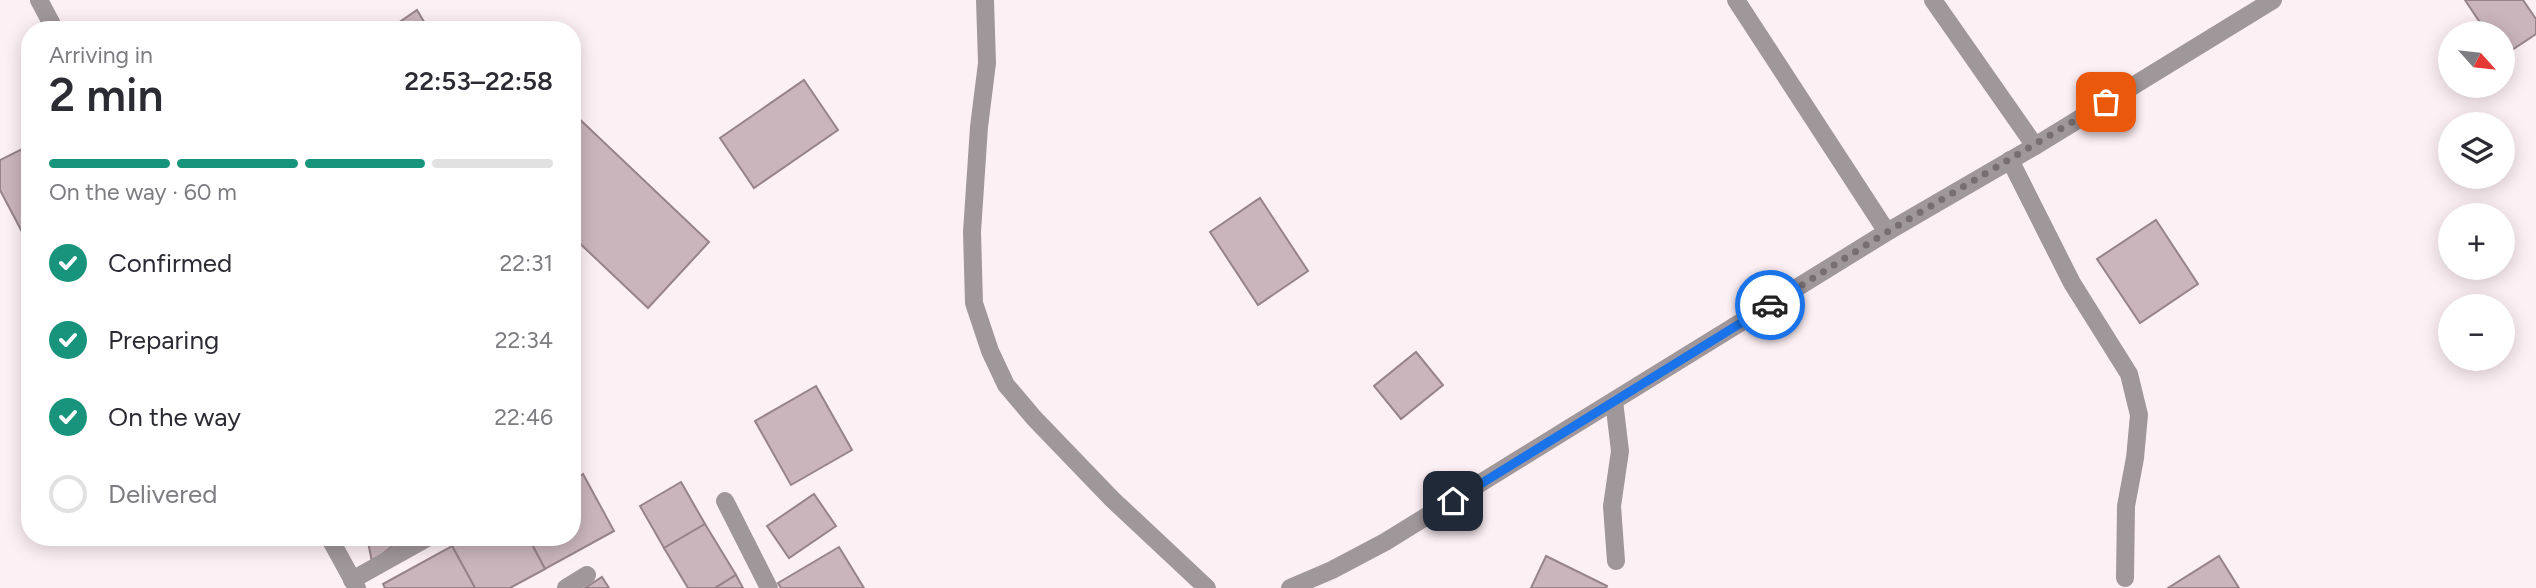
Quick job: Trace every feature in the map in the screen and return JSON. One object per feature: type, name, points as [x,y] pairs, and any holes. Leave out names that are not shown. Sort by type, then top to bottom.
[{"type":"street","points":[[39,0],[50,21]]},
{"type":"street","points":[[985,0],[987,63],[978,139],[972,232],[974,303],[990,351],[1006,385],[1034,418],[1112,499],[1207,588]]},
{"type":"street","points":[[1736,0],[1887,232]]},
{"type":"street","points":[[1933,0],[2035,146]]},
{"type":"street","points":[[1290,588],[1332,570],[1385,542],[1887,232],[2035,146],[2273,0]]},
{"type":"street","points":[[2010,160],[2072,283],[2129,374],[2139,415],[2135,458],[2126,506],[2125,578]]},
{"type":"street","points":[[1614,401],[1620,451],[1612,506],[1616,561]]},
{"type":"street","points":[[725,501],[769,588]]},
{"type":"street","points":[[334,546],[355,584],[415,546]]},
{"type":"street","points":[[565,588],[587,575]]},
{"type":"building","points":[[2465,0],[2523,0],[2536,19],[2536,34],[2515,48],[2515,21],[2479,21]]},
{"type":"building","points":[[417,10],[424,21],[401,21]]},
{"type":"building","points":[[804,80],[838,130],[754,188],[720,138]]},
{"type":"building","points":[[581,121],[709,242],[648,308],[581,245]]},
{"type":"building","points":[[21,150],[21,230],[0,190],[0,160]]},
{"type":"building","points":[[1260,198],[1308,271],[1258,305],[1210,232]]},
{"type":"building","points":[[2156,220],[2198,284],[2140,323],[2097,259]]},
{"type":"building","points":[[1416,352],[1443,385],[1401,419],[1374,386]]},
{"type":"building","points":[[816,386],[852,450],[791,485],[755,421]]},
{"type":"building","points":[[583,474],[614,531],[545,569],[533,546],[581,546]]},
{"type":"building","points":[[681,482],[705,524],[664,548],[640,506]]},
{"type":"building","points":[[814,494],[836,526],[789,558],[767,526]]},
{"type":"building","points":[[705,524],[736,575],[715,588],[688,588],[664,548]]},
{"type":"building","points":[[369,546],[392,546],[372,562]]},
{"type":"building","points":[[452,546],[533,546],[545,569],[510,588],[475,588]]},
{"type":"building","points":[[452,546],[475,588],[385,588],[383,584]]},
{"type":"building","points":[[839,547],[864,588],[781,588],[778,583]]},
{"type":"building","points":[[1546,556],[1607,586],[1606,588],[1531,588]]},
{"type":"building","points":[[2219,556],[2239,588],[2168,588]]},
{"type":"building","points":[[736,575],[743,588],[715,588]]},
{"type":"building","points":[[602,577],[609,588],[585,588]]},
{"type":"way so far","points":[[1770,305],[2106,102]]},
{"type":"route","points":[[1453,501],[1770,305]]}]
